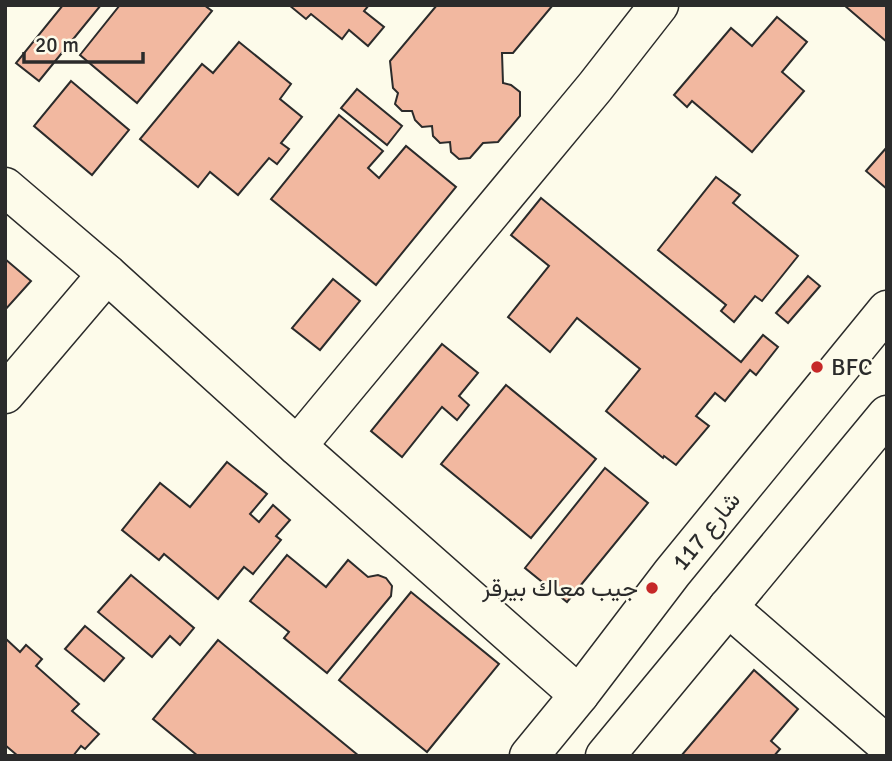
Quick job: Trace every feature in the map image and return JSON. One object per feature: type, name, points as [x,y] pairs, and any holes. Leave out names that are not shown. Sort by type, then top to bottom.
[{"type":"street","points":[[297,446],[595,87],[659,5]]},
{"type":"street","points":[[5,187],[107,274],[579,695]]},
{"type":"street","points":[[5,394],[107,274]]},
{"type":"street","name":"شارع 117","points":[[529,756],[672,573],[887,310]]},
{"type":"street","points":[[605,756],[887,415]]},
{"type":"street","points":[[728,607],[887,745]]},
{"type":"building","points":[[63,5],[101,5],[39,81],[16,63]]},
{"type":"building","points":[[120,5],[204,5],[212,11],[137,103],[80,55]]},
{"type":"building","points":[[289,5],[369,5],[364,11],[384,27],[368,46],[349,30],[342,39],[311,14],[306,19]]},
{"type":"building","points":[[437,5],[553,5],[513,53],[502,53],[503,83],[520,92],[520,116],[498,142],[483,143],[470,158],[459,159],[451,152],[450,142],[440,143],[433,136],[432,126],[422,127],[415,120],[412,111],[402,111],[395,104],[398,93],[393,88],[390,61]]},
{"type":"building","points":[[844,5],[887,5],[887,42]]},
{"type":"building","points":[[777,17],[807,42],[782,72],[804,91],[752,152],[692,101],[687,107],[674,95],[731,28],[752,46]]},
{"type":"building","points":[[239,42],[291,84],[280,99],[302,117],[281,143],[289,149],[277,164],[269,158],[238,195],[210,172],[198,187],[140,139],[202,64],[213,73]]},
{"type":"building","points":[[71,81],[129,130],[92,175],[34,126]]},
{"type":"building","points":[[357,89],[402,126],[387,145],[341,108]]},
{"type":"building","points":[[339,115],[383,151],[368,168],[379,178],[406,146],[456,187],[376,285],[271,199]]},
{"type":"building","points":[[887,147],[887,189],[866,171]]},
{"type":"building","points":[[716,177],[740,195],[733,203],[798,256],[762,301],[755,296],[734,322],[721,311],[726,305],[658,250]]},
{"type":"building","points":[[541,198],[741,362],[763,335],[778,347],[756,375],[750,370],[725,401],[715,393],[696,416],[709,426],[676,465],[664,456],[663,458],[606,411],[640,369],[577,318],[550,352],[508,317],[549,266],[511,235]]},
{"type":"building","points":[[5,259],[31,281],[5,310]]},
{"type":"building","points":[[808,276],[820,286],[788,323],[776,313]]},
{"type":"building","points":[[333,279],[360,301],[320,350],[292,328]]},
{"type":"building","points":[[442,344],[478,373],[459,396],[469,405],[457,420],[442,407],[402,457],[371,431]]},
{"type":"building","points":[[506,385],[596,459],[531,538],[441,464]]},
{"type":"building","points":[[227,462],[267,494],[250,514],[259,522],[273,505],[290,520],[276,536],[281,540],[253,574],[244,567],[218,599],[164,554],[159,560],[122,530],[160,483],[190,507]]},
{"type":"building","points":[[605,468],[648,503],[567,602],[525,568]]},
{"type":"building","points":[[287,555],[326,587],[348,560],[368,577],[378,575],[386,578],[392,586],[391,596],[327,673],[284,638],[289,632],[250,601]]},
{"type":"building","points":[[131,575],[194,628],[180,645],[170,636],[152,657],[98,612]]},
{"type":"building","points":[[411,592],[499,664],[427,752],[339,680]]},
{"type":"building","points":[[85,626],[124,658],[104,681],[65,649]]},
{"type":"building","points":[[5,638],[20,652],[26,645],[42,659],[36,666],[79,704],[72,711],[99,734],[85,749],[81,746],[73,756],[18,756],[5,745]]},
{"type":"building","points":[[218,640],[359,756],[198,756],[153,719]]},
{"type":"building","points":[[754,670],[798,709],[771,741],[780,749],[774,756],[681,756]]},
{"type":"place","name":"BFC","points":[[817,367]]},
{"type":"place","name":"جيب معاك بيرقر","points":[[652,588]]}]
